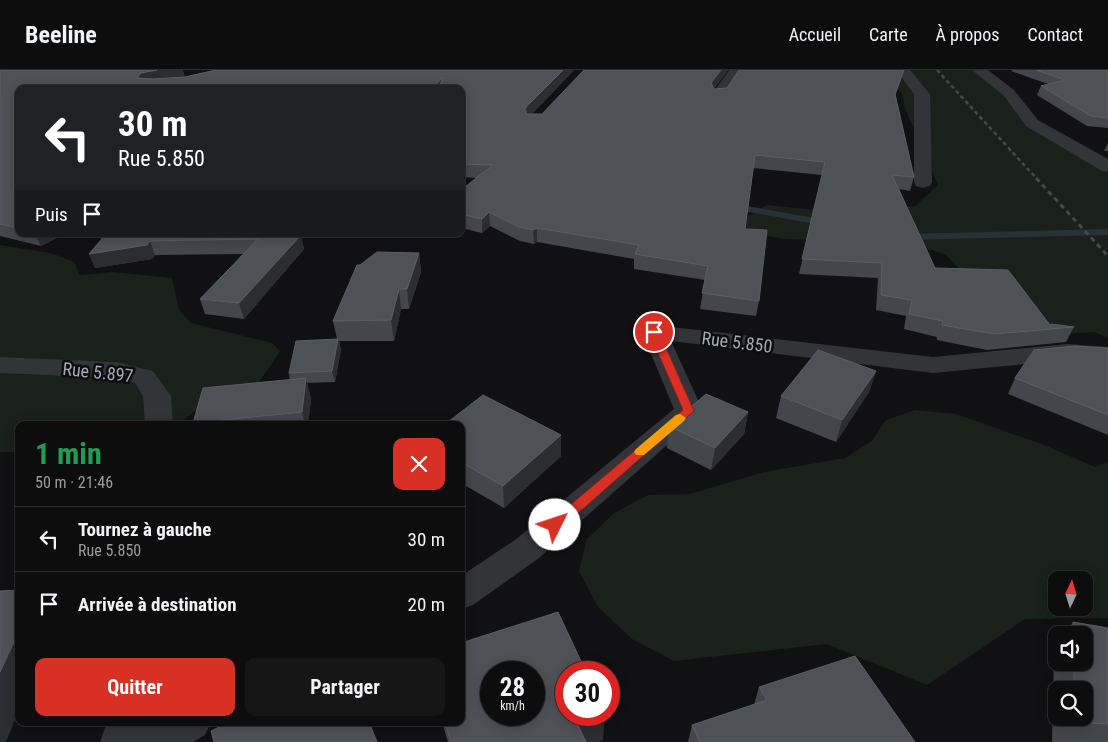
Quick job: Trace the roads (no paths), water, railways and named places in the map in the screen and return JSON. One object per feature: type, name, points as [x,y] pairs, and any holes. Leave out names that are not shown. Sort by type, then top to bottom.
[{"type":"street","points":[[720,96],[736,70]]},
{"type":"street","points":[[903,70],[922,94],[923,182]]},
{"type":"street","points":[[979,70],[1009,93],[1032,123],[1108,167]]},
{"type":"street","name":"Rue 5.850","points":[[465,593],[527,549],[689,411],[654,332],[933,365],[1067,352],[1108,355]]},
{"type":"street","name":"Rue 5.897","points":[[0,365],[116,370],[144,377],[157,396],[158,421]]},
{"type":"street","points":[[120,742],[126,726]]},
{"type":"street","points":[[154,742],[184,726]]},
{"type":"waterway","points":[[730,206],[826,223]]},
{"type":"waterway","points":[[905,237],[1108,232]]},
{"type":"railway","points":[[937,70],[1037,179]]},
{"type":"railway","points":[[1036,178],[1108,256]]}]
